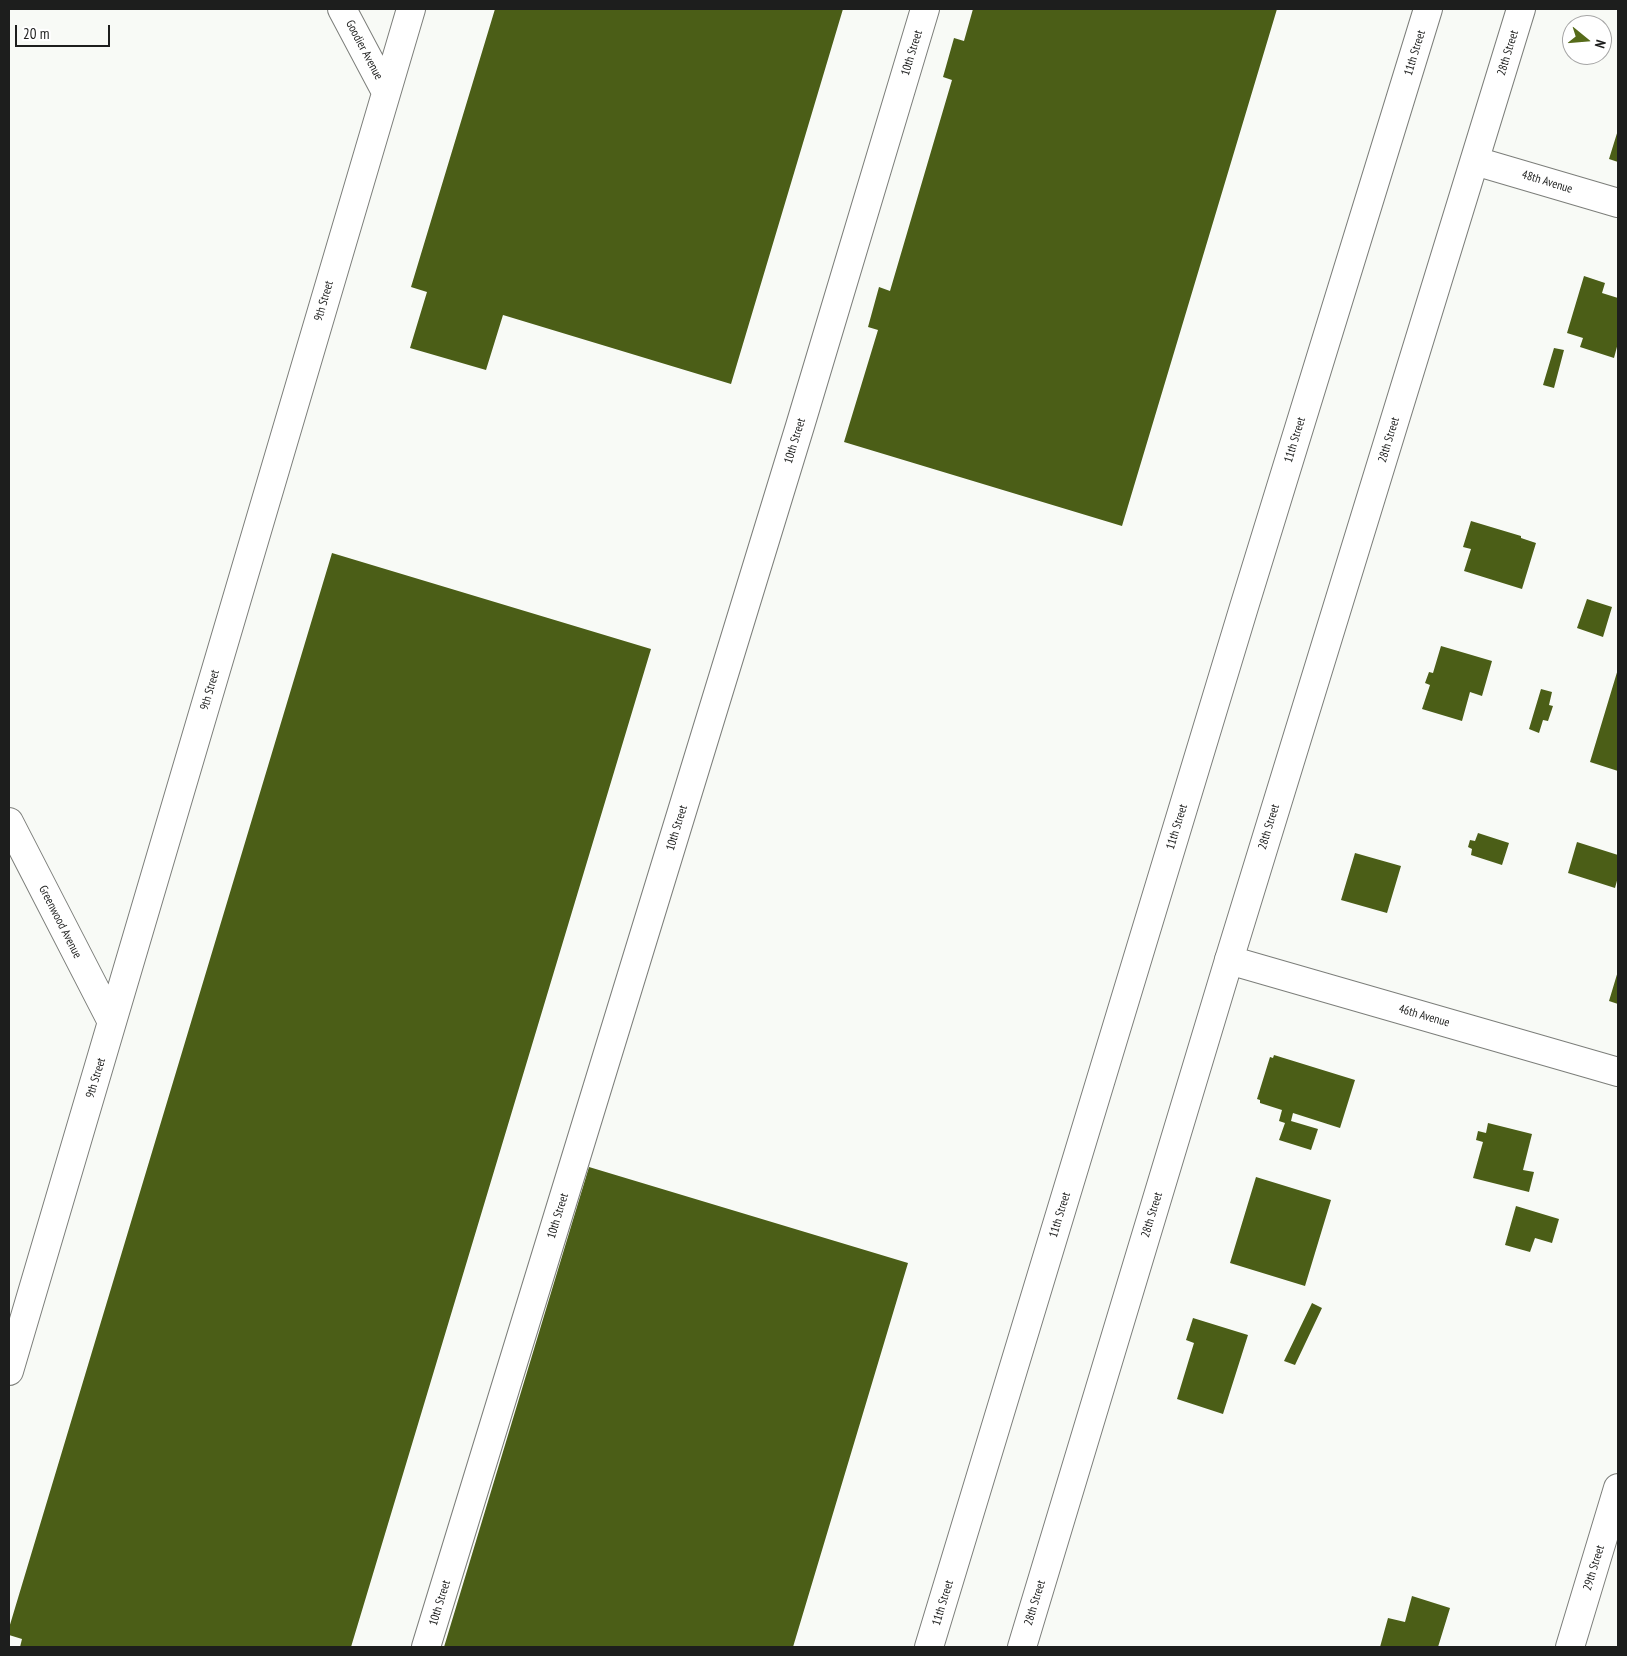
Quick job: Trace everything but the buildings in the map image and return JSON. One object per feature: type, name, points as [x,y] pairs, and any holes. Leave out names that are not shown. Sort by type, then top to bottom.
[{"type":"street","name":"Goodier Avenue","points":[[342,9],[386,92]]},
{"type":"street","name":"9th Street","points":[[9,1371],[411,9]]},
{"type":"street","name":"10th Street","points":[[426,1647],[800,426],[925,9]]},
{"type":"street","name":"11th Street","points":[[929,1647],[1247,597],[1428,9]]},
{"type":"street","name":"28th Street","points":[[1022,1647],[1229,960],[1521,9]]},
{"type":"street","name":"48th Avenue","points":[[1475,161],[1618,203]]},
{"type":"street","name":"Greenwood Avenue","points":[[9,822],[112,1022]]},
{"type":"street","name":"46th Avenue","points":[[1229,960],[1618,1072]]},
{"type":"street","name":"29th Street","points":[[1570,1647],[1618,1488]]}]
